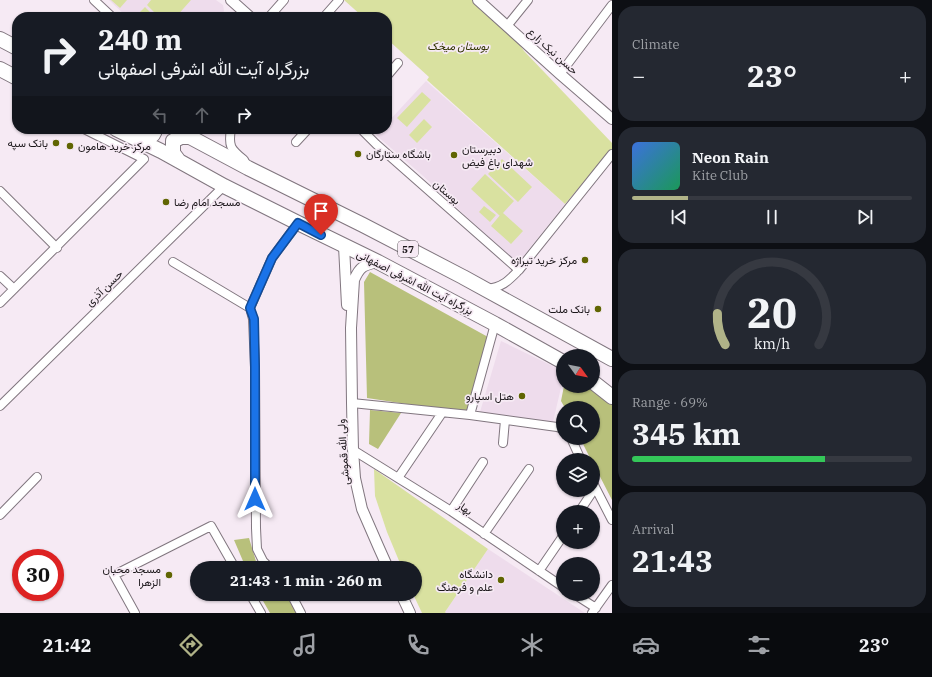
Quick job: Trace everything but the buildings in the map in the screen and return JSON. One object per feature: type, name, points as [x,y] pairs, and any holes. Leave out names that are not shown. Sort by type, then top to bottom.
[{"type":"highway","points":[[0,38],[12,45]]},
{"type":"highway","name":"بزرگراه آیت الله اشرفی اصفهانی","points":[[126,134],[161,151],[224,186],[378,262],[556,358]]},
{"type":"highway","points":[[137,139],[152,137],[155,134]]},
{"type":"highway","name":"57","points":[[184,134],[484,289],[612,359]]},
{"type":"highway","points":[[179,161],[173,153],[173,141],[181,137],[190,137]]},
{"type":"highway","points":[[600,380],[612,386]]},
{"type":"highway","points":[[600,388],[612,397]]},
{"type":"street","points":[[94,0],[107,12]]},
{"type":"street","points":[[231,0],[244,12]]},
{"type":"street","points":[[273,12],[284,0]]},
{"type":"street","points":[[328,12],[339,0]]},
{"type":"street","name":"حسن نیک زارع","points":[[478,0],[612,119]]},
{"type":"street","points":[[507,26],[528,0]]},
{"type":"street","points":[[560,74],[612,6]]},
{"type":"street","points":[[392,70],[398,63]]},
{"type":"street","points":[[0,304],[144,159],[94,134]]},
{"type":"street","points":[[230,134],[230,139],[233,151],[244,160],[248,168]]},
{"type":"street","points":[[296,142],[303,134]]},
{"type":"street","name":"بوستان","points":[[366,134],[519,270]]},
{"type":"street","points":[[484,289],[496,288],[506,282],[519,270],[612,154]]},
{"type":"street","name":"حسن آذری","points":[[0,406],[224,186]]},
{"type":"street","points":[[0,191],[56,248]]},
{"type":"street","points":[[250,308],[272,258],[298,223]]},
{"type":"street","name":"ولی الله قموشی","points":[[344,246],[346,300],[351,328]]},
{"type":"street","points":[[173,262],[250,308],[254,319],[256,528],[257,549],[263,561]]},
{"type":"street","name":"ولی الله قموشی","points":[[378,262],[367,264],[357,273],[354,280],[351,328],[353,450],[355,478],[362,509],[384,561]]},
{"type":"street","points":[[0,276],[14,289]]},
{"type":"street","points":[[470,415],[495,324]]},
{"type":"street","points":[[352,403],[470,415],[556,427]]},
{"type":"street","points":[[398,478],[442,413]]},
{"type":"street","points":[[503,442],[505,420]]},
{"type":"street","name":"بهار","points":[[353,450],[451,511],[556,582]]},
{"type":"street","points":[[451,511],[483,462]]},
{"type":"street","points":[[484,534],[529,469]]},
{"type":"street","points":[[0,514],[37,477]]},
{"type":"street","points":[[600,497],[612,520]]},
{"type":"street","points":[[135,613],[114,575],[211,526],[231,561]]},
{"type":"street","points":[[539,571],[556,546]]},
{"type":"street","points":[[582,601],[594,611],[612,584]]},
{"type":"street","points":[[254,601],[261,613]]},
{"type":"street","points":[[295,601],[301,613]]},
{"type":"street","points":[[404,601],[410,613]]},
{"type":"shaded area","points":[[109,0],[216,0],[223,5],[224,11],[223,12],[122,12]]},
{"type":"shaded area","name":"دبیرستان شهدای باغ فیض","points":[[426,81],[565,204],[517,264],[422,175],[376,135],[392,134],[392,118]]},
{"type":"shaded area","name":"هتل اسپارو","points":[[501,341],[556,368],[556,393],[560,393],[558,401],[556,401],[553,422],[480,412]]},
{"type":"shaded area","name":"دانشگاه علم و فرهنگ","points":[[488,549],[556,594],[556,601],[567,601],[585,613],[446,613],[445,612]]},
{"type":"green space","points":[[111,0],[127,0],[120,8]]},
{"type":"green space","points":[[151,0],[191,0],[180,12],[154,12],[147,5]]},
{"type":"green space","name":"بوستان میخک","points":[[344,0],[472,0],[516,39],[524,51],[612,143],[612,149],[565,204],[427,80],[429,77],[392,44],[392,12],[357,12]]},
{"type":"green space","points":[[145,7],[150,12],[140,12]]},
{"type":"green space","points":[[422,92],[431,100],[407,127],[397,118]]},
{"type":"green space","points":[[424,119],[432,127],[417,143],[409,135]]},
{"type":"green space","points":[[502,159],[532,187],[518,202],[488,174]]},
{"type":"green space","points":[[485,174],[514,201],[503,213],[523,231],[511,244],[491,226],[500,216],[471,189]]},
{"type":"green space","points":[[484,206],[496,215],[490,222],[479,212]]},
{"type":"green space","points":[[370,272],[488,337],[466,413],[367,398],[364,282]]},
{"type":"green space","points":[[563,393],[600,393],[612,403],[612,500],[600,477],[600,453],[588,453],[584,445],[600,445],[600,401],[561,401]]},
{"type":"green space","points":[[370,410],[401,413],[378,449],[369,444]]},
{"type":"green space","points":[[374,469],[488,549],[445,612],[446,613],[422,613],[416,601],[422,601],[422,561],[399,561],[387,532],[375,496]]},
{"type":"green space","points":[[249,538],[256,561],[243,561],[234,540]]},
{"type":"green space","points":[[263,601],[290,601],[297,613],[270,613]]},
{"type":"place","name":"بانک سپه","points":[[56,143]]},
{"type":"place","name":"مرکز خرید هامون","points":[[70,146]]},
{"type":"place","name":"باشگاه ستارگان","points":[[358,154]]},
{"type":"place","name":"دبیرستان شهدای باغ فیض","points":[[454,155]]},
{"type":"place","name":"مسجد امام رضا","points":[[166,202]]},
{"type":"place","name":"مرکز خرید تیراژه","points":[[585,260]]},
{"type":"place","name":"بانک ملت","points":[[598,309]]},
{"type":"place","name":"هتل اسپارو","points":[[522,396]]},
{"type":"place","name":"مسجد محبان الزهرا","points":[[169,575]]},
{"type":"place","name":"دانشگاه علم و فرهنگ","points":[[501,580]]},
{"type":"route","points":[[255,499],[254,319],[250,308],[272,258],[298,223],[321,235]]}]
